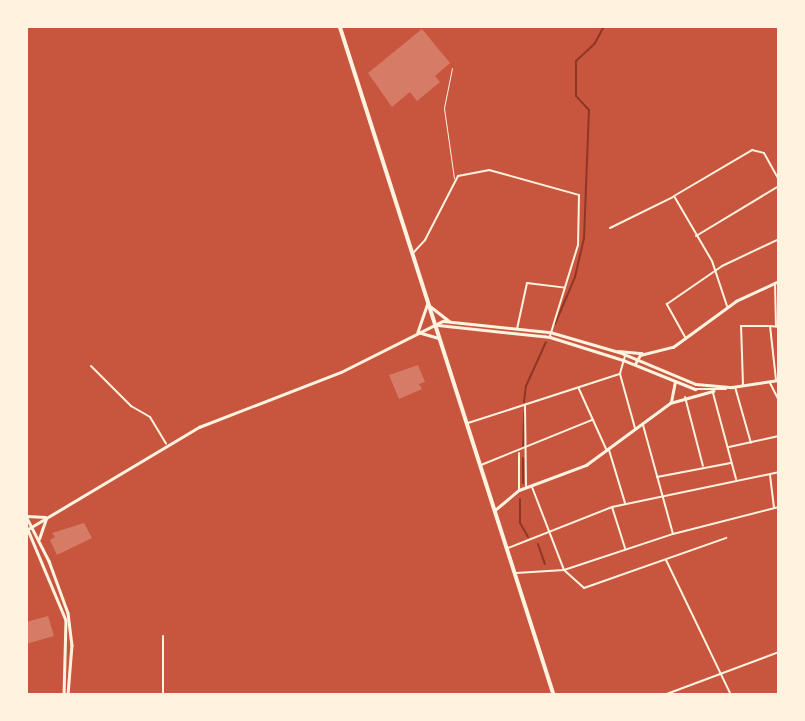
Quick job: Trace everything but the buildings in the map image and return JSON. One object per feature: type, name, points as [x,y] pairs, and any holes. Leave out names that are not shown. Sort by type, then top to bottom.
[{"type":"main road","points":[[340,26],[554,695]]},
{"type":"main road","points":[[635,364],[649,353],[685,338],[727,307],[777,282]]},
{"type":"main road","points":[[428,304],[449,321]]},
{"type":"main road","points":[[418,332],[428,304]]},
{"type":"main road","points":[[28,528],[166,444],[237,410],[341,372],[418,332],[449,321],[550,337],[635,364],[675,381],[713,391]]},
{"type":"main road","points":[[435,324],[550,332],[626,355],[692,383],[734,387]]},
{"type":"main road","points":[[418,332],[439,338]]},
{"type":"main road","points":[[612,350],[649,353]]},
{"type":"main road","points":[[670,403],[675,381]]},
{"type":"main road","points":[[495,510],[519,490],[568,475],[608,451],[670,403],[713,391],[777,381]]},
{"type":"main road","points":[[48,517],[26,516],[28,528],[66,620],[66,695]]},
{"type":"main road","points":[[39,541],[40,528],[48,517]]},
{"type":"main road","points":[[28,528],[39,541],[69,618],[72,646],[66,695]]},
{"type":"street","points":[[610,228],[674,196],[752,150],[764,153],[779,180]]},
{"type":"street","points":[[412,253],[425,240],[454,178],[489,170],[579,195],[579,237],[550,337]]},
{"type":"street","points":[[696,236],[779,186]]},
{"type":"street","points":[[674,196],[716,270],[727,307]]},
{"type":"street","points":[[685,338],[667,304],[716,270],[779,239]]},
{"type":"street","points":[[743,386],[741,326],[777,327],[777,282]]},
{"type":"street","points":[[516,331],[527,283],[565,288]]},
{"type":"street","points":[[770,326],[777,381]]},
{"type":"street","points":[[626,355],[620,374],[636,429]]},
{"type":"street","points":[[91,366],[131,407],[150,417],[166,444]]},
{"type":"street","points":[[468,423],[620,374]]},
{"type":"street","points":[[769,382],[779,401]]},
{"type":"street","points":[[717,387],[713,391],[736,480]]},
{"type":"street","points":[[734,387],[751,443]]},
{"type":"street","points":[[579,388],[608,451],[625,503]]},
{"type":"street","points":[[685,397],[703,467]]},
{"type":"street","points":[[525,405],[526,487]]},
{"type":"street","points":[[481,465],[525,450],[592,420]]},
{"type":"street","points":[[642,424],[673,534]]},
{"type":"street","points":[[728,447],[779,436]]},
{"type":"street","points":[[519,452],[519,490]]},
{"type":"street","points":[[656,477],[732,463]]},
{"type":"street","points":[[507,548],[625,503],[779,472]]},
{"type":"street","points":[[769,473],[774,508]]},
{"type":"street","points":[[531,486],[564,570],[579,585],[590,588],[726,538]]},
{"type":"street","points":[[612,507],[625,549]]},
{"type":"street","points":[[515,573],[564,570],[673,534],[779,507]]},
{"type":"street","points":[[666,559],[732,695]]},
{"type":"street","points":[[163,636],[163,695]]},
{"type":"street","points":[[664,695],[779,652]]},
{"type":"lane","points":[[452,68],[444,108],[454,178]]},
{"type":"waterway","points":[[555,324],[575,277],[584,239],[589,110],[576,96],[576,61],[595,43],[604,26]]},
{"type":"waterway","points":[[524,402],[526,386],[546,342]]},
{"type":"waterway","points":[[523,448],[524,413]]},
{"type":"waterway","points":[[523,458],[523,483]]},
{"type":"waterway","points":[[520,499],[520,523],[528,537]]},
{"type":"waterway","points":[[538,544],[545,564]]}]
